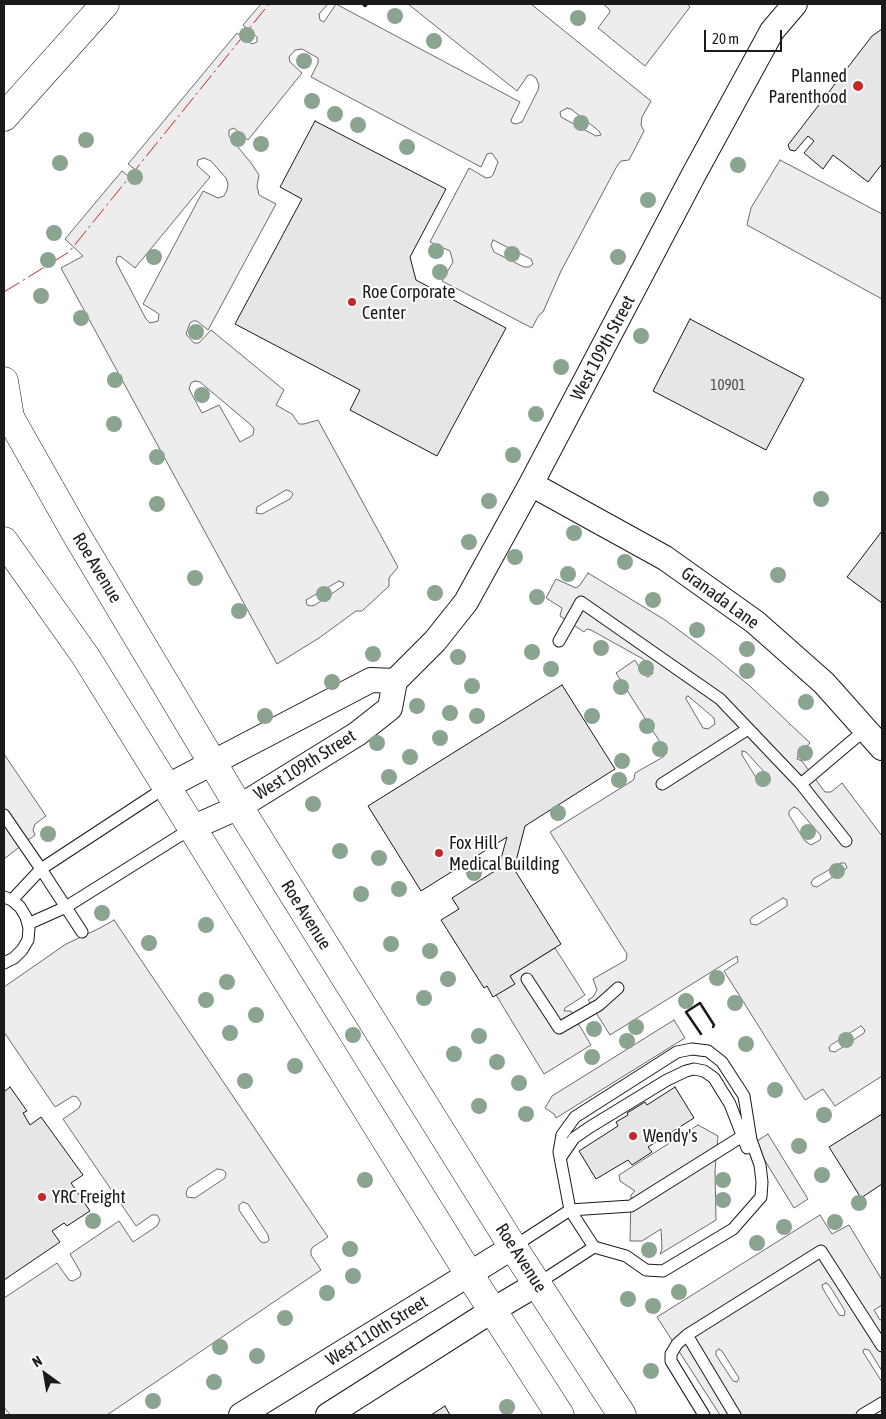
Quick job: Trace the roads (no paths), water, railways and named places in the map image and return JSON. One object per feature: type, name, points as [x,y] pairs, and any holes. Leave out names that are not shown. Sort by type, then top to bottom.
[{"type":"main road","points":[[4,117],[105,4]]},
{"type":"main road","name":"Roe Avenue","points":[[4,382],[7,412],[76,534],[213,764],[513,1247],[622,1415]]},
{"type":"main road","points":[[4,541],[86,657],[469,1274],[560,1415]]},
{"type":"street","name":"West 109th Street","points":[[192,828],[239,806],[357,734],[390,708],[395,681],[435,641],[466,602],[531,484],[694,174],[772,31],[795,4]]},
{"type":"street","name":"Granada Lane","points":[[531,484],[665,558],[755,622],[824,683],[882,748]]},
{"type":"street","points":[[166,787],[371,680],[395,681]]},
{"type":"street","name":"West 110th Street","points":[[242,1415],[513,1247]]},
{"type":"street","points":[[328,1415],[537,1284]]},
{"type":"lane","points":[[558,641],[581,602],[720,699],[800,784],[846,841]]},
{"type":"lane","points":[[662,784],[748,729]]},
{"type":"lane","points":[[800,784],[866,729]]},
{"type":"lane","points":[[4,964],[22,950],[28,940],[28,924],[20,907],[8,898],[41,869],[166,787]]},
{"type":"lane","points":[[4,815],[82,932]]},
{"type":"lane","points":[[28,924],[66,907],[192,828]]},
{"type":"lane","points":[[526,979],[559,1028],[599,1005],[618,988]]},
{"type":"lane","points":[[561,1158],[574,1138],[686,1070],[704,1071],[714,1078],[751,1140],[760,1165],[761,1197],[733,1229],[663,1271],[646,1270],[626,1256],[594,1247],[570,1210],[559,1152],[562,1135],[575,1117],[677,1052],[692,1049],[708,1051],[722,1062],[744,1096],[747,1133]]},
{"type":"lane","points":[[513,1247],[570,1210],[631,1206],[747,1133]]},
{"type":"lane","points":[[537,1284],[594,1247]]},
{"type":"lane","points":[[704,1415],[670,1361],[671,1354],[677,1344],[687,1335],[821,1251],[882,1346]]},
{"type":"lane","points":[[687,1335],[735,1415]]},
{"type":"lane","points":[[862,1415],[882,1403]]},
{"type":"place","name":"Planned Parenthood","points":[[858,86]]},
{"type":"place","name":"Roe Corporate Center","points":[[352,302]]},
{"type":"place","name":"Fox Hill Medical Building","points":[[439,853]]},
{"type":"place","name":"Wendy's","points":[[633,1136]]},
{"type":"place","name":"YRC Freight","points":[[42,1197]]}]
